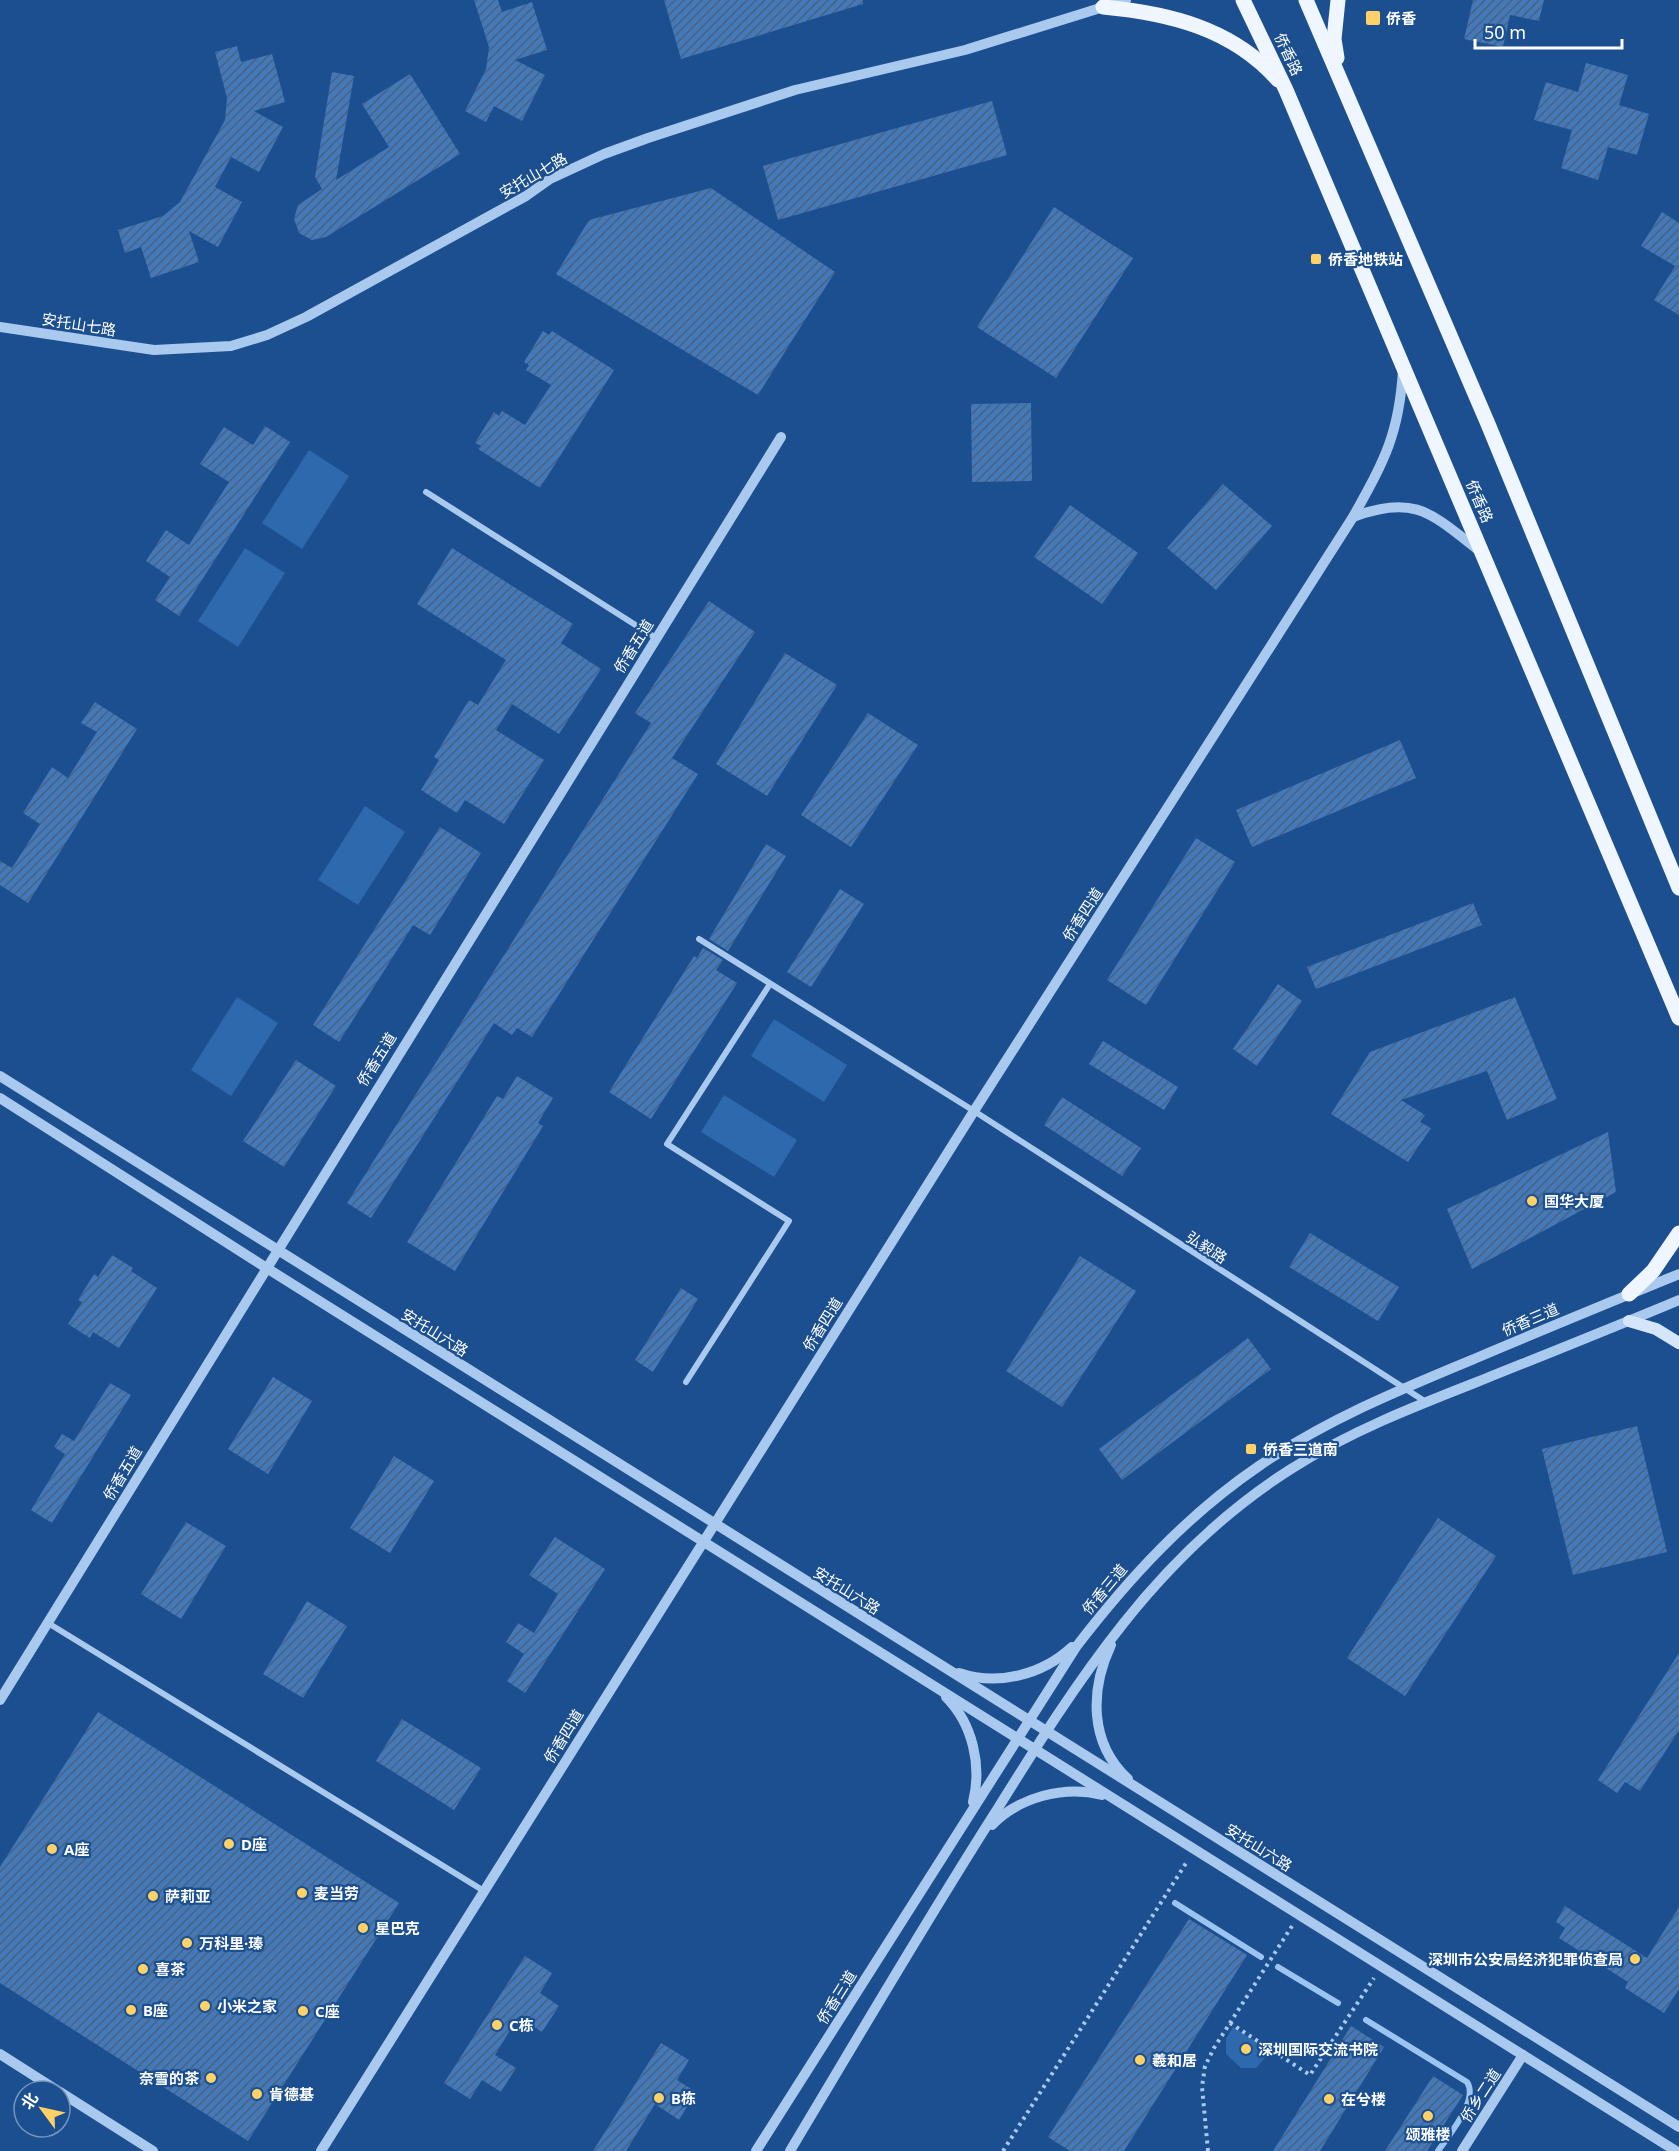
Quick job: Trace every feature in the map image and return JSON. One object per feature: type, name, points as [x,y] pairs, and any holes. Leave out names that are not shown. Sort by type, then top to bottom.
[{"type":"main road","name":"侨香路","points":[[1243,0],[1286,90],[1404,365],[1679,1018]]},
{"type":"main road","points":[[1306,0],[1488,424],[1679,888]]},
{"type":"main road","points":[[1338,0],[1334,39],[1342,85]]},
{"type":"main road","points":[[1106,4],[1181,19],[1204,28],[1249,54],[1270,71],[1286,90]]},
{"type":"main road","points":[[1629,1294],[1653,1271],[1679,1233]]},
{"type":"main road","points":[[1629,1321],[1656,1329],[1679,1343]]},
{"type":"street","name":"安托山七路","points":[[0,327],[154,350],[231,346],[267,336],[306,318],[526,196],[550,179],[604,154],[795,90],[964,50],[1106,4],[1126,0]]},
{"type":"street","name":"侨香四道","points":[[321,2151],[713,1524],[1353,517],[1394,436],[1404,365]]},
{"type":"street","name":"侨香五道","points":[[0,1700],[276,1249],[781,437]]},
{"type":"street","points":[[426,492],[656,638]]},
{"type":"street","points":[[1353,517],[1379,507],[1406,506],[1428,514],[1483,553]]},
{"type":"street","name":"弘毅路","points":[[699,939],[974,1111],[1426,1402]]},
{"type":"street","points":[[686,1382],[789,1221],[667,1144],[770,984]]},
{"type":"street","name":"安托山六路","points":[[0,1076],[1679,2127]]},
{"type":"street","points":[[0,1098],[265,1267],[1676,2151]]},
{"type":"street","name":"侨香三道","points":[[756,2151],[1028,1721],[1088,1632],[1128,1582],[1160,1548],[1225,1491],[1259,1466],[1333,1421],[1404,1388],[1679,1274]]},
{"type":"street","points":[[790,2151],[976,1843],[1089,1666],[1126,1618],[1173,1566],[1251,1497],[1328,1447],[1426,1402],[1679,1300]]},
{"type":"street","points":[[1126,1618],[1105,1658],[1097,1684],[1095,1709],[1107,1751],[1122,1774],[1144,1793]]},
{"type":"street","points":[[48,1623],[484,1891]]},
{"type":"street","points":[[933,1661],[981,1679],[1006,1678],[1031,1671],[1056,1659],[1088,1632]]},
{"type":"street","points":[[938,1688],[958,1710],[973,1748],[976,1790],[968,1816]]},
{"type":"street","points":[[976,1843],[1006,1812],[1043,1796],[1082,1792],[1117,1801]]},
{"type":"street","points":[[0,2054],[39,2079]]},
{"type":"street","name":"侨乡二道","points":[[1462,2151],[1523,2055]]},
{"type":"street","points":[[72,2100],[153,2151]]},
{"type":"path","points":[[1003,2151],[1195,1849]]},
{"type":"path","points":[[1208,2151],[1202,2096],[1203,2077],[1214,2048],[1299,1915]]},
{"type":"path","points":[[1230,2023],[1310,2075],[1382,1966]]},
{"type":"shaded area","points":[[309,450],[349,476],[302,549],[262,523]]},
{"type":"shaded area","points":[[245,548],[285,573],[238,647],[198,621]]},
{"type":"shaded area","points":[[365,806],[405,832],[358,905],[318,880]]},
{"type":"shaded area","points":[[237,997],[278,1023],[231,1096],[191,1070]]},
{"type":"shaded area","points":[[774,1019],[847,1065],[824,1102],[751,1056]]},
{"type":"shaded area","points":[[724,1095],[797,1140],[774,1177],[701,1132]]},
{"type":"shaded area","points":[[1233,2027],[1271,2051],[1256,2068],[1241,2068],[1226,2054],[1226,2039]]},
{"type":"building","points":[[474,0],[498,0],[502,12],[532,2],[547,50],[515,60],[545,75],[522,121],[494,106],[486,122],[465,111],[486,69],[489,47]]},
{"type":"building","points":[[664,0],[863,0],[863,4],[681,59]]},
{"type":"building","points":[[1473,0],[1544,0],[1539,21],[1510,15],[1503,47],[1464,39]]},
{"type":"building","points":[[237,46],[241,62],[272,54],[285,102],[254,111],[283,127],[259,172],[231,157],[215,187],[242,202],[218,247],[189,231],[199,262],[151,278],[141,247],[125,253],[118,230],[163,216],[180,202],[225,120],[227,98],[215,52]]},
{"type":"building","points":[[1586,63],[1628,75],[1619,105],[1649,114],[1637,155],[1608,147],[1598,180],[1561,168],[1572,130],[1534,120],[1546,82],[1578,92]]},
{"type":"building","points":[[332,72],[354,76],[336,180],[389,147],[362,104],[410,74],[460,154],[326,237],[312,240],[299,233],[294,219],[298,205],[322,189],[315,177]]},
{"type":"building","points":[[992,101],[1007,155],[778,220],[763,166]]},
{"type":"building","points":[[711,188],[835,272],[758,395],[556,274],[589,220]]},
{"type":"building","points":[[1054,207],[1133,258],[1056,378],[977,327]]},
{"type":"building","points":[[1662,212],[1679,223],[1679,315],[1654,300],[1675,266],[1641,246]]},
{"type":"building","points":[[543,331],[549,335],[552,331],[614,370],[540,488],[478,449],[481,446],[475,443],[494,412],[499,416],[502,411],[525,425],[551,385],[526,370],[529,365],[524,362]]},
{"type":"building","points":[[1031,403],[1032,481],[972,482],[971,404]]},
{"type":"building","points":[[265,426],[290,442],[179,616],[155,600],[170,577],[146,561],[166,530],[189,545],[229,482],[200,464],[224,427],[253,445]]},
{"type":"building","points":[[1223,484],[1272,526],[1216,590],[1167,548]]},
{"type":"building","points":[[1070,505],[1138,553],[1102,604],[1034,557]]},
{"type":"building","points":[[452,548],[573,624],[561,643],[601,669],[559,734],[512,704],[496,730],[544,760],[504,824],[465,800],[457,813],[421,790],[439,760],[434,757],[469,700],[478,705],[506,660],[417,604]]},
{"type":"building","points":[[709,601],[755,632],[672,758],[698,774],[532,1037],[517,1028],[512,1035],[494,1023],[371,1218],[347,1203],[651,723],[635,713]]},
{"type":"building","points":[[785,653],[837,685],[767,796],[716,764]]},
{"type":"building","points":[[95,702],[137,729],[28,903],[0,885],[0,861],[12,868],[40,824],[23,813],[52,767],[68,778],[97,732],[81,723]]},
{"type":"building","points":[[868,713],[918,745],[851,847],[801,815]]},
{"type":"building","points":[[1400,740],[1416,778],[1252,847],[1236,810]]},
{"type":"building","points":[[440,827],[481,853],[430,935],[413,925],[339,1042],[313,1025]]},
{"type":"building","points":[[1196,838],[1235,862],[1146,1005],[1107,980]]},
{"type":"building","points":[[766,844],[786,856],[728,951],[709,939]]},
{"type":"building","points":[[840,889],[864,904],[811,987],[787,972]]},
{"type":"building","points":[[1473,903],[1482,925],[1316,989],[1307,967]]},
{"type":"building","points":[[703,948],[723,960],[716,970],[737,983],[651,1119],[609,1092],[694,956],[697,958]]},
{"type":"building","points":[[1278,984],[1302,1001],[1257,1066],[1233,1049]]},
{"type":"building","points":[[1515,997],[1557,1099],[1507,1120],[1487,1071],[1401,1100],[1425,1115],[1420,1122],[1431,1128],[1408,1162],[1331,1114],[1370,1052]]},
{"type":"building","points":[[1103,1041],[1178,1087],[1164,1110],[1089,1064]]},
{"type":"building","points":[[296,1060],[336,1086],[284,1167],[243,1141]]},
{"type":"building","points":[[517,1076],[553,1098],[538,1123],[543,1126],[455,1271],[407,1242],[497,1096],[503,1099]]},
{"type":"building","points":[[1062,1097],[1141,1148],[1122,1176],[1044,1125]]},
{"type":"building","name":"国华大厦","points":[[1608,1132],[1616,1192],[1472,1269],[1447,1209]]},
{"type":"building","points":[[1310,1233],[1399,1287],[1378,1321],[1289,1267]]},
{"type":"building","points":[[112,1255],[133,1268],[131,1271],[157,1288],[119,1348],[93,1332],[90,1338],[68,1324],[82,1302],[78,1300],[94,1274],[98,1277]]},
{"type":"building","points":[[1080,1256],[1136,1291],[1062,1407],[1006,1371]]},
{"type":"building","points":[[681,1288],[698,1299],[653,1372],[635,1360]]},
{"type":"building","points":[[1248,1338],[1271,1369],[1122,1480],[1099,1449]]},
{"type":"building","points":[[273,1377],[312,1401],[268,1474],[228,1449]]},
{"type":"building","points":[[110,1383],[131,1395],[52,1523],[31,1510],[65,1454],[54,1447],[62,1434],[74,1441]]},
{"type":"building","points":[[1637,1426],[1667,1552],[1573,1575],[1542,1449]]},
{"type":"building","points":[[394,1456],[434,1481],[390,1553],[350,1528]]},
{"type":"building","points":[[1438,1518],[1496,1556],[1405,1696],[1347,1658]]},
{"type":"building","points":[[186,1522],[226,1546],[181,1619],[141,1594]]},
{"type":"building","points":[[555,1537],[605,1569],[525,1693],[507,1681],[524,1654],[506,1642],[518,1623],[534,1633],[558,1594],[529,1575]]},
{"type":"building","points":[[307,1601],[347,1626],[303,1698],[263,1674]]},
{"type":"building","points":[[1679,1653],[1679,1730],[1640,1791],[1625,1782],[1617,1793],[1598,1780]]},
{"type":"building","name":"万科里·瑧","points":[[98,1712],[399,1903],[248,2141],[0,1983],[0,1867]]},
{"type":"building","points":[[402,1719],[481,1768],[454,1810],[376,1761]]},
{"type":"building","name":"深圳市公安局经济犯罪侦查局","points":[[1565,1906],[1647,1958],[1679,1907],[1679,1989],[1664,2013],[1625,1988],[1628,1982],[1559,1938],[1565,1928],[1556,1922]]},
{"type":"building","name":"羲和居","points":[[1189,1919],[1247,1955],[1124,2151],[1070,2151],[1048,2137]]},
{"type":"building","name":"C栋","points":[[525,1956],[552,1973],[540,1993],[559,2006],[542,2032],[518,2017],[495,2055],[516,2068],[501,2092],[482,2080],[470,2099],[444,2083]]},
{"type":"building","name":"在兮楼","points":[[1351,2026],[1384,2047],[1320,2151],[1273,2151]]},
{"type":"building","name":"B栋","points":[[661,2043],[689,2060],[677,2080],[696,2092],[679,2120],[655,2104],[626,2151],[593,2151]]},
{"type":"building","name":"颂雅楼","points":[[1433,2076],[1463,2095],[1427,2151],[1385,2151]]},
{"type":"waterway","points":[[1175,1903],[1261,1957]]},
{"type":"waterway","points":[[1278,1967],[1338,2003]]},
{"type":"waterway","points":[[1366,2020],[1467,2082],[1470,2089],[1466,2108],[1438,2151]]},
{"type":"place","name":"侨香","points":[[1373,18]]},
{"type":"place","name":"侨香地铁站","points":[[1316,259]]},
{"type":"place","name":"国华大厦","points":[[1532,1201]]},
{"type":"place","name":"侨香三道南","points":[[1251,1449]]},
{"type":"place","name":"D座","points":[[229,1844]]},
{"type":"place","name":"A座","points":[[52,1849]]},
{"type":"place","name":"麦当劳","points":[[302,1893]]},
{"type":"place","name":"萨莉亚","points":[[153,1896]]},
{"type":"place","name":"星巴克","points":[[363,1928]]},
{"type":"place","name":"万科里·瑧","points":[[187,1943]]},
{"type":"place","name":"深圳市公安局经济犯罪侦查局","points":[[1635,1959]]},
{"type":"place","name":"喜茶","points":[[143,1969]]},
{"type":"place","name":"小米之家","points":[[205,2006]]},
{"type":"place","name":"B座","points":[[131,2010]]},
{"type":"place","name":"C座","points":[[303,2011]]},
{"type":"place","name":"C栋","points":[[497,2025]]},
{"type":"place","name":"深圳国际交流书院","points":[[1246,2049]]},
{"type":"place","name":"羲和居","points":[[1140,2060]]},
{"type":"place","name":"奈雪的茶","points":[[211,2078]]},
{"type":"place","name":"肯德基","points":[[257,2094]]},
{"type":"place","name":"B栋","points":[[659,2098]]},
{"type":"place","name":"在兮楼","points":[[1329,2099]]},
{"type":"place","name":"颂雅楼","points":[[1428,2116]]}]
